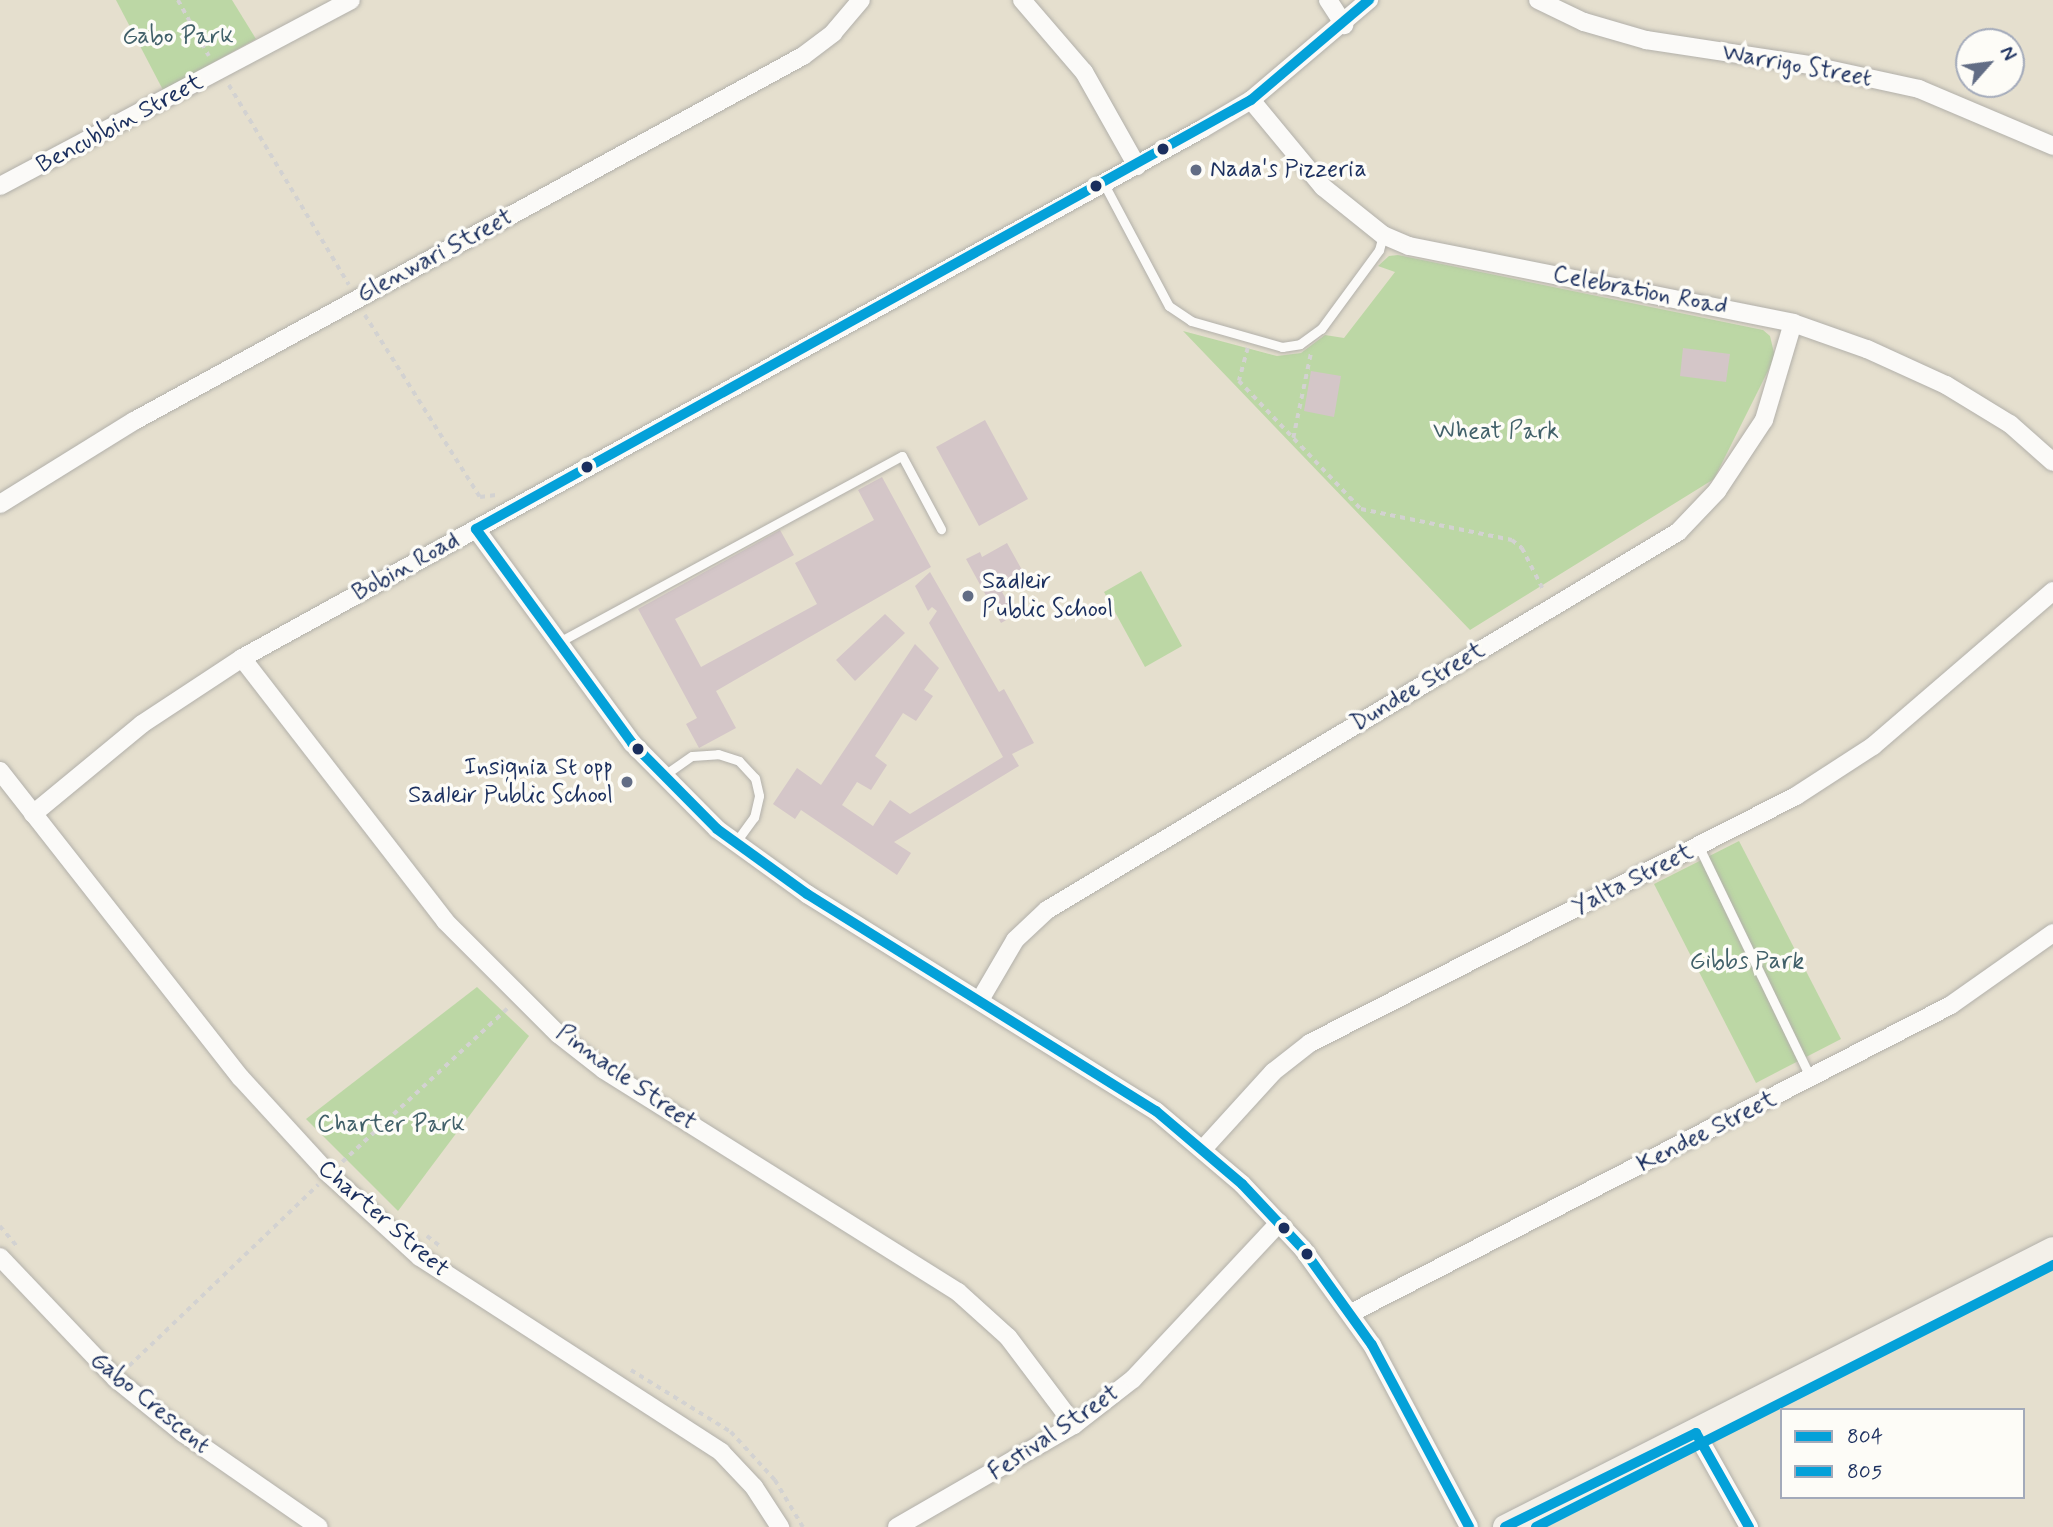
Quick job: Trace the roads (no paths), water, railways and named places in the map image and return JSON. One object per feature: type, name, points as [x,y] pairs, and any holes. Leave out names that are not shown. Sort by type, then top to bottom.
[{"type":"street","name":"Bencubbin Street","points":[[0,186],[351,0]]},
{"type":"street","name":"Glenwari Street","points":[[0,504],[134,421],[803,56],[833,33],[862,0]]},
{"type":"street","points":[[1022,0],[1072,54],[1137,166]]},
{"type":"street","points":[[1328,0],[1344,25]]},
{"type":"street","name":"Bobin Road","points":[[33,814],[151,717],[242,658],[1137,166],[1251,100],[1344,25],[1369,0]]},
{"type":"street","name":"Warrigo Street","points":[[1538,0],[1584,22],[1646,40],[1832,69],[1919,89],[2053,146]]},
{"type":"street","name":"Celebration Road","points":[[1251,100],[1324,187],[1383,234],[1409,246],[1793,323],[1867,349],[1946,385],[2010,424],[2053,461]]},
{"type":"street","name":"Dundee Street","points":[[980,1000],[1015,940],[1047,910],[1678,532],[1717,491],[1764,420],[1793,323]]},
{"type":"street","points":[[477,529],[632,743],[735,843],[807,894],[1156,1111],[1203,1149],[1279,1223],[1350,1313],[1391,1377],[1469,1527]]},
{"type":"street","name":"Yalta Street","points":[[1203,1149],[1273,1072],[1310,1043],[1796,796],[1873,746],[2053,591]]},
{"type":"street","name":"Pinnacle Street","points":[[242,658],[445,921],[558,1034],[604,1070],[958,1292],[1008,1337],[1074,1425]]},
{"type":"street","name":"Charter Street","points":[[0,771],[241,1079],[329,1174],[431,1265],[721,1452],[754,1487],[780,1527]]},
{"type":"street","name":"Kendee Street","points":[[1350,1313],[1951,1005],[2053,933]]},
{"type":"street","name":"Festival Street","points":[[897,1527],[1074,1425],[1133,1379],[1279,1223]]},
{"type":"street","points":[[1505,1527],[1696,1433],[2053,1250]]},
{"type":"street","name":"Gabo Crescent","points":[[0,1258],[116,1379],[183,1433],[319,1527]]},
{"type":"street","points":[[1696,1433],[1749,1527]]},
{"type":"lane","points":[[1104,184],[1169,306],[1191,321],[1282,347],[1308,339],[1321,330],[1379,250],[1383,234]]},
{"type":"lane","points":[[559,642],[902,456],[941,528]]},
{"type":"lane","points":[[663,776],[692,756],[718,754],[739,761],[755,778],[759,796],[754,817],[735,843]]},
{"type":"lane","points":[[1699,847],[1811,1079]]},
{"type":"place","name":"Nada's Pizzeria","points":[[1196,170]]},
{"type":"place","name":"Sadleir Public School","points":[[968,596]]},
{"type":"place","name":"Insignia St opp Sadleir Public School","points":[[627,782]]},
{"type":"park label","name":"Gabo Park","points":[[178,37]]},
{"type":"park label","name":"Wheat Park","points":[[1496,432]]},
{"type":"park label","name":"Gibbs Park","points":[[1747,962]]},
{"type":"park label","name":"Charter Park","points":[[391,1125]]}]
